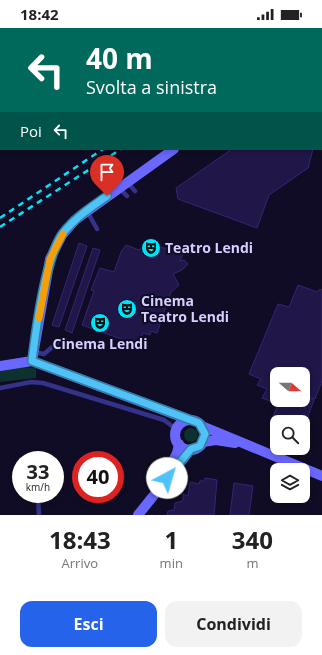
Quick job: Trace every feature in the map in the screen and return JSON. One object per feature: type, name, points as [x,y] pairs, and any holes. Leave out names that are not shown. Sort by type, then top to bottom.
[{"type":"street","points":[[33,356],[50,259],[62,235],[74,220],[87,210],[173,150]]},
{"type":"street","points":[[0,366],[33,356],[190,420],[246,446],[322,476]]},
{"type":"street","points":[[159,408],[168,415],[176,429],[176,437],[179,444],[186,449],[200,446],[203,442],[205,434],[202,426]]},
{"type":"street","points":[[176,429],[182,422],[190,420]]},
{"type":"street","points":[[203,442],[216,440],[246,446]]},
{"type":"street","points":[[159,488],[177,453],[179,444]]},
{"type":"street","points":[[138,515],[191,449]]},
{"type":"lane","points":[[127,181],[135,191]]},
{"type":"lane","points":[[118,187],[127,196]]},
{"type":"lane","points":[[87,210],[97,229]]},
{"type":"lane","points":[[33,356],[44,354],[57,343]]},
{"type":"lane","points":[[0,388],[31,382],[43,383],[164,420],[176,429]]},
{"type":"lane","points":[[39,503],[40,515]]},
{"type":"green space","points":[[11,366],[36,368],[36,378],[0,382],[0,367]]},
{"type":"green space","points":[[188,428],[194,428],[198,432],[198,438],[194,442],[188,442],[184,438],[184,432]]},
{"type":"building","points":[[231,150],[313,150],[308,168],[269,195],[257,228],[178,199],[176,188]]},
{"type":"building","name":"Cinema Teatro Lendi","points":[[144,242],[183,254],[180,261],[184,260],[188,264],[182,270],[173,274],[179,285],[171,292],[157,333],[151,331],[150,335],[143,333],[138,345],[82,325],[94,291],[91,290],[100,268],[114,272],[121,252],[126,245],[139,250],[142,248]]},
{"type":"building","points":[[79,243],[87,246],[59,327],[52,325]]},
{"type":"building","points":[[93,248],[100,250],[72,333],[65,330]]},
{"type":"building","points":[[298,285],[317,292],[320,289],[322,290],[322,381],[315,399],[310,397],[310,367],[270,367],[270,401],[262,398],[267,389],[257,385],[261,379],[249,374],[278,304],[289,307]]},
{"type":"building","points":[[310,399],[314,400],[308,415],[274,415],[277,407],[310,407]]},
{"type":"building","points":[[205,478],[217,480],[214,515],[167,515],[168,511],[174,510],[175,503],[183,501],[183,494],[188,496],[190,482],[199,484],[200,481],[204,481]]},
{"type":"building","points":[[234,483],[253,486],[249,515],[230,515]]},
{"type":"railway","points":[[0,218],[102,150]]},
{"type":"railway","points":[[0,227],[119,150]]},
{"type":"slow traffic","points":[[39,318],[50,259],[63,234]]},
{"type":"place","name":"Teatro Lendi","points":[[151,248]]},
{"type":"place","name":"Cinema Teatro Lendi","points":[[127,309]]},
{"type":"place","name":"Cinema Lendi","points":[[100,323]]},
{"type":"route","points":[[107,196],[74,220],[62,235],[50,259],[32,361],[199,423],[205,434],[203,442],[200,446],[191,449],[167,478]]}]
